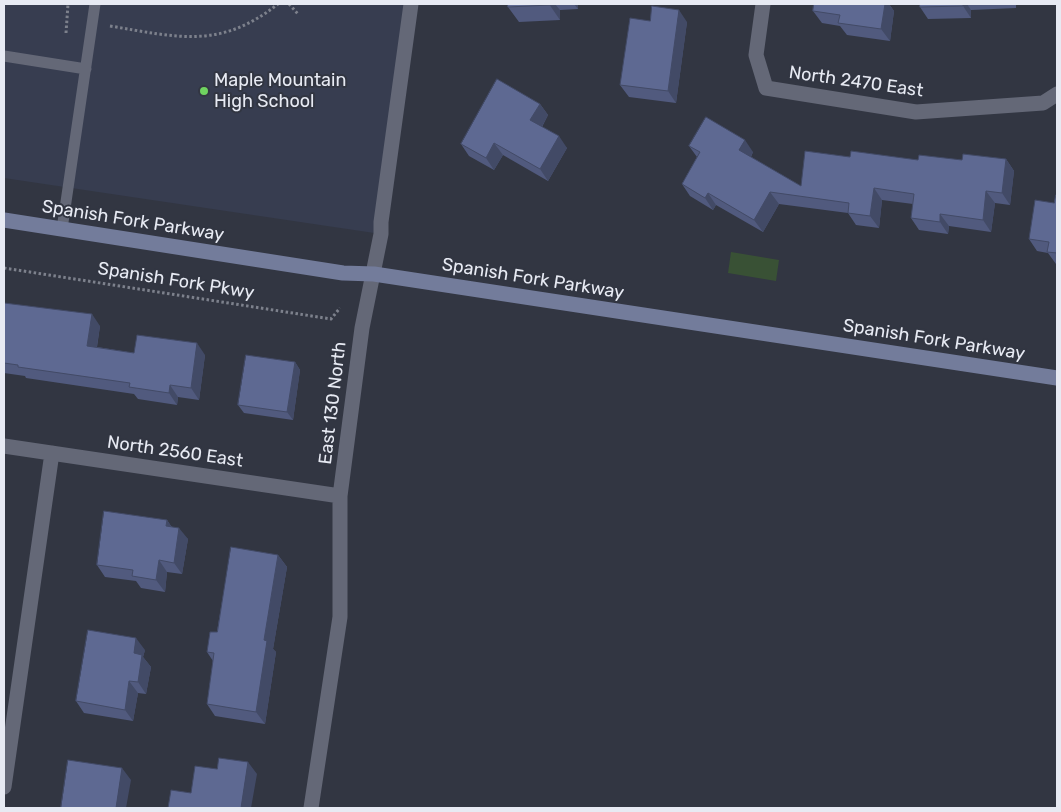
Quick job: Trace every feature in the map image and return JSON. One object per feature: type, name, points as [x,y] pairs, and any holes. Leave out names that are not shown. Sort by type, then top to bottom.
[{"type":"street","name":"East 130 North","points":[[311,808],[340,617],[340,496],[362,328],[381,234],[381,222],[411,4]]},
{"type":"street","name":"North 2470 East","points":[[762,4],[756,55],[766,88],[916,112],[1043,103],[1057,94]]},
{"type":"street","name":"Spanish Fork Parkway","points":[[4,220],[343,273],[374,274],[1057,378]]},
{"type":"street","name":"North 2560 East","points":[[4,446],[340,496]]},
{"type":"street","points":[[4,787],[52,453]]},
{"type":"lane","points":[[62,229],[95,4]]},
{"type":"lane","points":[[4,56],[86,69]]},
{"type":"path","points":[[66,33],[68,4]]},
{"type":"path","points":[[110,26],[168,36],[208,37],[238,28],[262,17],[278,4]]},
{"type":"path","points":[[289,4],[298,14]]},
{"type":"path","name":"Spanish Fork Pkwy","points":[[4,268],[331,319],[340,308]]},
{"type":"shaded area","name":"Maple Mountain High School","points":[[4,4],[418,4],[381,234],[4,178]]},
{"type":"green space","points":[[731,252],[779,260],[776,281],[728,273]]},
{"type":"building","points":[[508,4],[549,4],[550,5],[508,7]]},
{"type":"building","points":[[814,4],[885,4],[881,29],[838,23],[840,15],[813,11]]},
{"type":"building","points":[[920,4],[963,4],[963,6],[920,7]]},
{"type":"building","points":[[652,6],[679,10],[668,91],[620,85],[630,18],[650,21]]},
{"type":"building","points":[[497,79],[540,104],[530,120],[559,136],[540,169],[494,143],[486,158],[461,144]]},
{"type":"building","points":[[706,117],[745,140],[739,150],[801,186],[805,151],[850,157],[851,151],[918,160],[919,155],[962,160],[963,154],[1006,159],[1002,193],[986,191],[983,220],[940,214],[940,222],[911,218],[914,194],[874,188],[870,216],[848,213],[849,203],[770,192],[754,220],[708,193],[705,198],[682,184],[700,152],[689,146]]},
{"type":"building","points":[[1056,195],[1057,253],[1047,252],[1049,242],[1029,239],[1035,200],[1054,203]]},
{"type":"building","points":[[4,303],[92,314],[87,346],[134,353],[137,335],[197,343],[191,388],[170,385],[169,393],[129,387],[130,383],[18,367],[18,365],[4,363]]},
{"type":"building","points":[[246,355],[295,362],[287,412],[238,405]]},
{"type":"building","points":[[104,511],[167,520],[166,526],[179,528],[174,563],[159,560],[156,580],[132,576],[133,570],[97,565]]},
{"type":"building","points":[[231,547],[278,555],[264,640],[267,641],[256,712],[207,704],[214,653],[207,652],[210,632],[217,632]]},
{"type":"building","points":[[88,630],[136,638],[134,653],[142,655],[138,682],[129,681],[125,710],[76,701]]},
{"type":"building","points":[[219,758],[248,762],[241,808],[168,808],[171,790],[191,793],[195,766],[217,769]]},
{"type":"building","points":[[68,760],[122,768],[116,808],[61,808]]},
{"type":"place","name":"Maple Mountain High School","points":[[204,91]]}]
